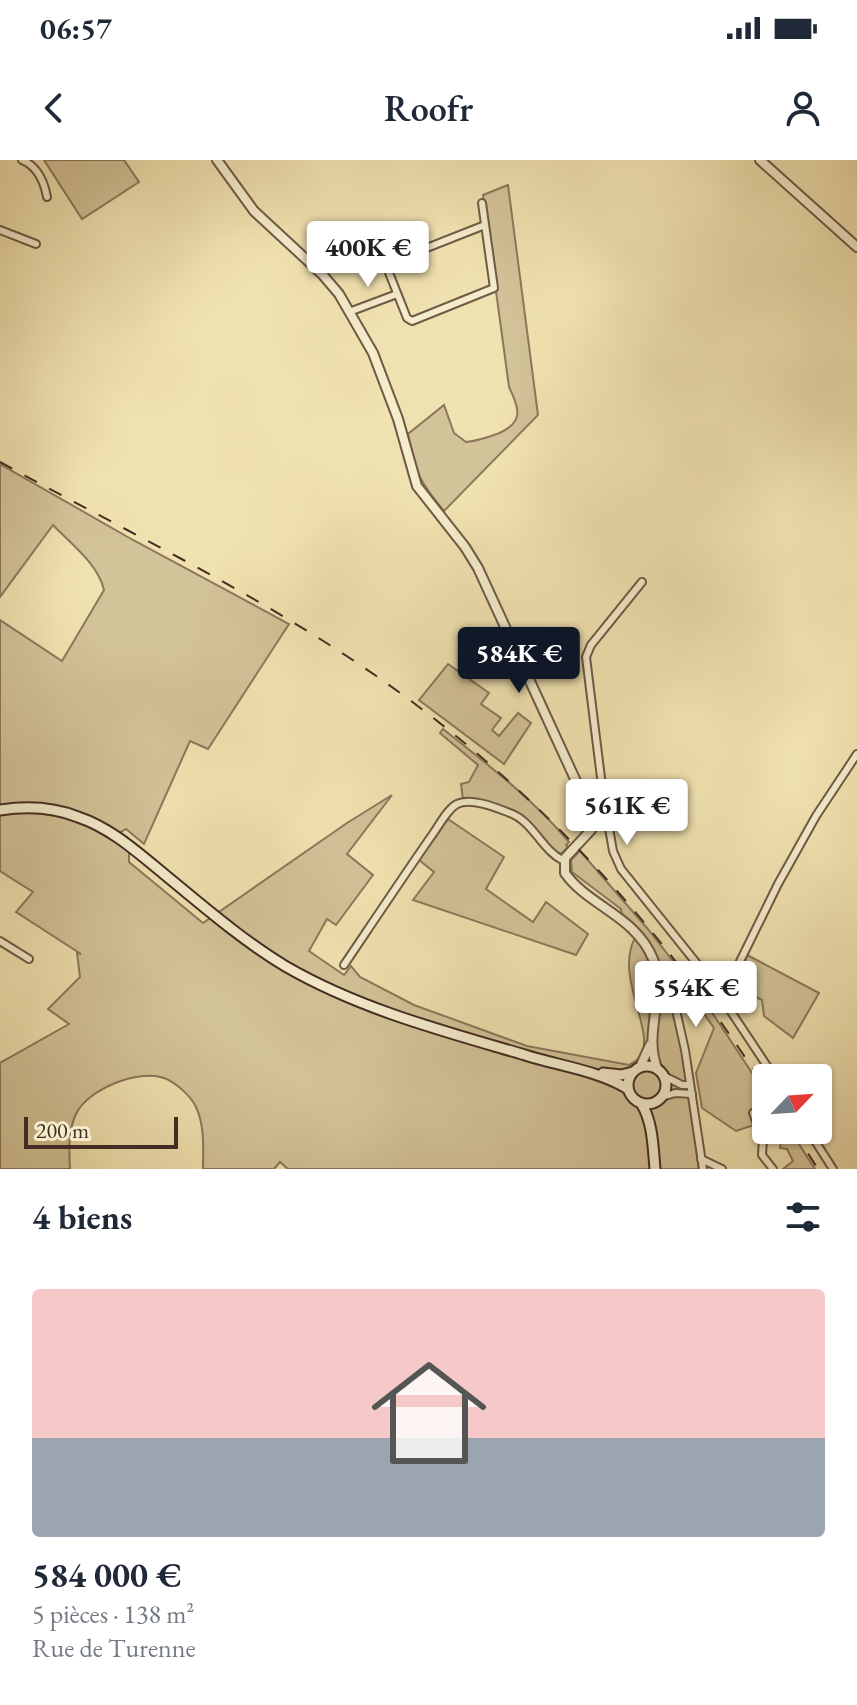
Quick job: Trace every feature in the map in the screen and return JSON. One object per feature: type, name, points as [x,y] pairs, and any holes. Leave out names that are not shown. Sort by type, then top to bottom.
[{"type":"main road","points":[[0,810],[54,810],[75,815],[101,827],[122,840],[254,945],[287,967],[340,994],[526,1056],[587,1072],[628,1089],[646,1112],[655,1169]]},
{"type":"main road","points":[[587,1072],[621,1075],[651,1066],[661,1073],[666,1087],[659,1099],[652,1139]]},
{"type":"main road","points":[[628,1089],[629,1079],[636,1070]]},
{"type":"main road","points":[[641,1103],[659,1099]]},
{"type":"street","points":[[22,160],[36,169],[47,197]]},
{"type":"street","points":[[217,160],[254,211],[326,278],[373,353],[418,490],[475,563],[588,805],[593,825]]},
{"type":"street","points":[[760,160],[857,247]]},
{"type":"street","points":[[376,240],[407,318],[412,321],[493,290],[482,203]]},
{"type":"street","points":[[386,264],[485,225]]},
{"type":"street","points":[[0,230],[36,244]]},
{"type":"street","points":[[349,312],[397,294]]},
{"type":"street","points":[[642,582],[587,654],[614,855],[621,869],[722,998],[766,1064]]},
{"type":"street","points":[[722,998],[780,880],[819,811],[857,754]]},
{"type":"street","points":[[344,965],[442,822],[458,804],[479,804],[513,814],[526,822],[550,851],[564,861]]},
{"type":"street","points":[[593,825],[608,825]]},
{"type":"street","points":[[593,825],[564,861],[564,869],[569,878],[624,921],[644,943],[655,967],[654,1056],[661,1073],[691,1090]]},
{"type":"street","points":[[0,941],[29,959]]},
{"type":"street","points":[[657,997],[670,1001],[676,1010],[703,1169]]},
{"type":"street","points":[[636,1070],[653,1037]]},
{"type":"street","points":[[659,1099],[691,1090]]},
{"type":"street","points":[[763,1144],[762,1155],[773,1169]]},
{"type":"street","points":[[817,1144],[833,1169]]},
{"type":"street","points":[[701,1159],[722,1169]]},
{"type":"shaded area","points":[[44,160],[124,160],[139,182],[82,219]]},
{"type":"shaded area","points":[[508,185],[538,415],[444,511],[419,476],[408,434],[444,405],[454,433],[466,442],[506,430],[517,415],[516,402],[509,387],[483,195]]},
{"type":"shaded area","points":[[0,464],[289,624],[208,749],[190,741],[144,844],[126,829],[119,833],[93,819],[0,808],[0,620],[62,661],[104,590],[90,563],[53,525],[0,597]]},
{"type":"shaded area","points":[[448,664],[489,693],[481,704],[501,718],[492,730],[499,736],[518,713],[531,723],[504,764],[419,700]]},
{"type":"shaded area","points":[[443,729],[509,782],[555,826],[569,842],[561,854],[555,852],[534,826],[521,816],[463,800],[461,784],[469,782],[478,765],[440,733]]},
{"type":"shaded area","points":[[392,795],[347,854],[373,875],[336,925],[327,919],[309,951],[344,975],[351,966],[360,977],[414,1005],[527,1046],[629,1065],[640,1057],[644,1046],[629,964],[631,947],[639,931],[622,916],[621,909],[572,872],[571,860],[580,851],[647,928],[705,1002],[752,1073],[752,1126],[736,1131],[702,1108],[696,1073],[714,1028],[683,984],[669,996],[683,1051],[699,1169],[288,1169],[280,1162],[274,1169],[203,1169],[202,1130],[199,1114],[190,1098],[164,1078],[141,1076],[102,1089],[82,1105],[72,1127],[70,1169],[0,1169],[0,1063],[69,1024],[48,1009],[80,977],[77,953],[81,954],[16,912],[33,892],[0,871],[0,814],[54,815],[97,831],[129,851],[129,862],[203,923]]},
{"type":"shaded area","points":[[448,819],[504,857],[486,889],[533,922],[546,902],[588,934],[576,955],[413,900],[434,872],[419,860]]},
{"type":"shaded area","points":[[747,955],[819,993],[793,1038],[764,1016],[762,1000],[732,986]]},
{"type":"shaded area","points":[[780,1144],[799,1144],[815,1169],[783,1169],[793,1161],[787,1149],[780,1148]]},
{"type":"railway","points":[[0,462],[288,619],[394,689],[457,737],[572,842],[624,899],[674,960],[752,1068]]},
{"type":"railway","points":[[802,1144],[818,1169]]}]
